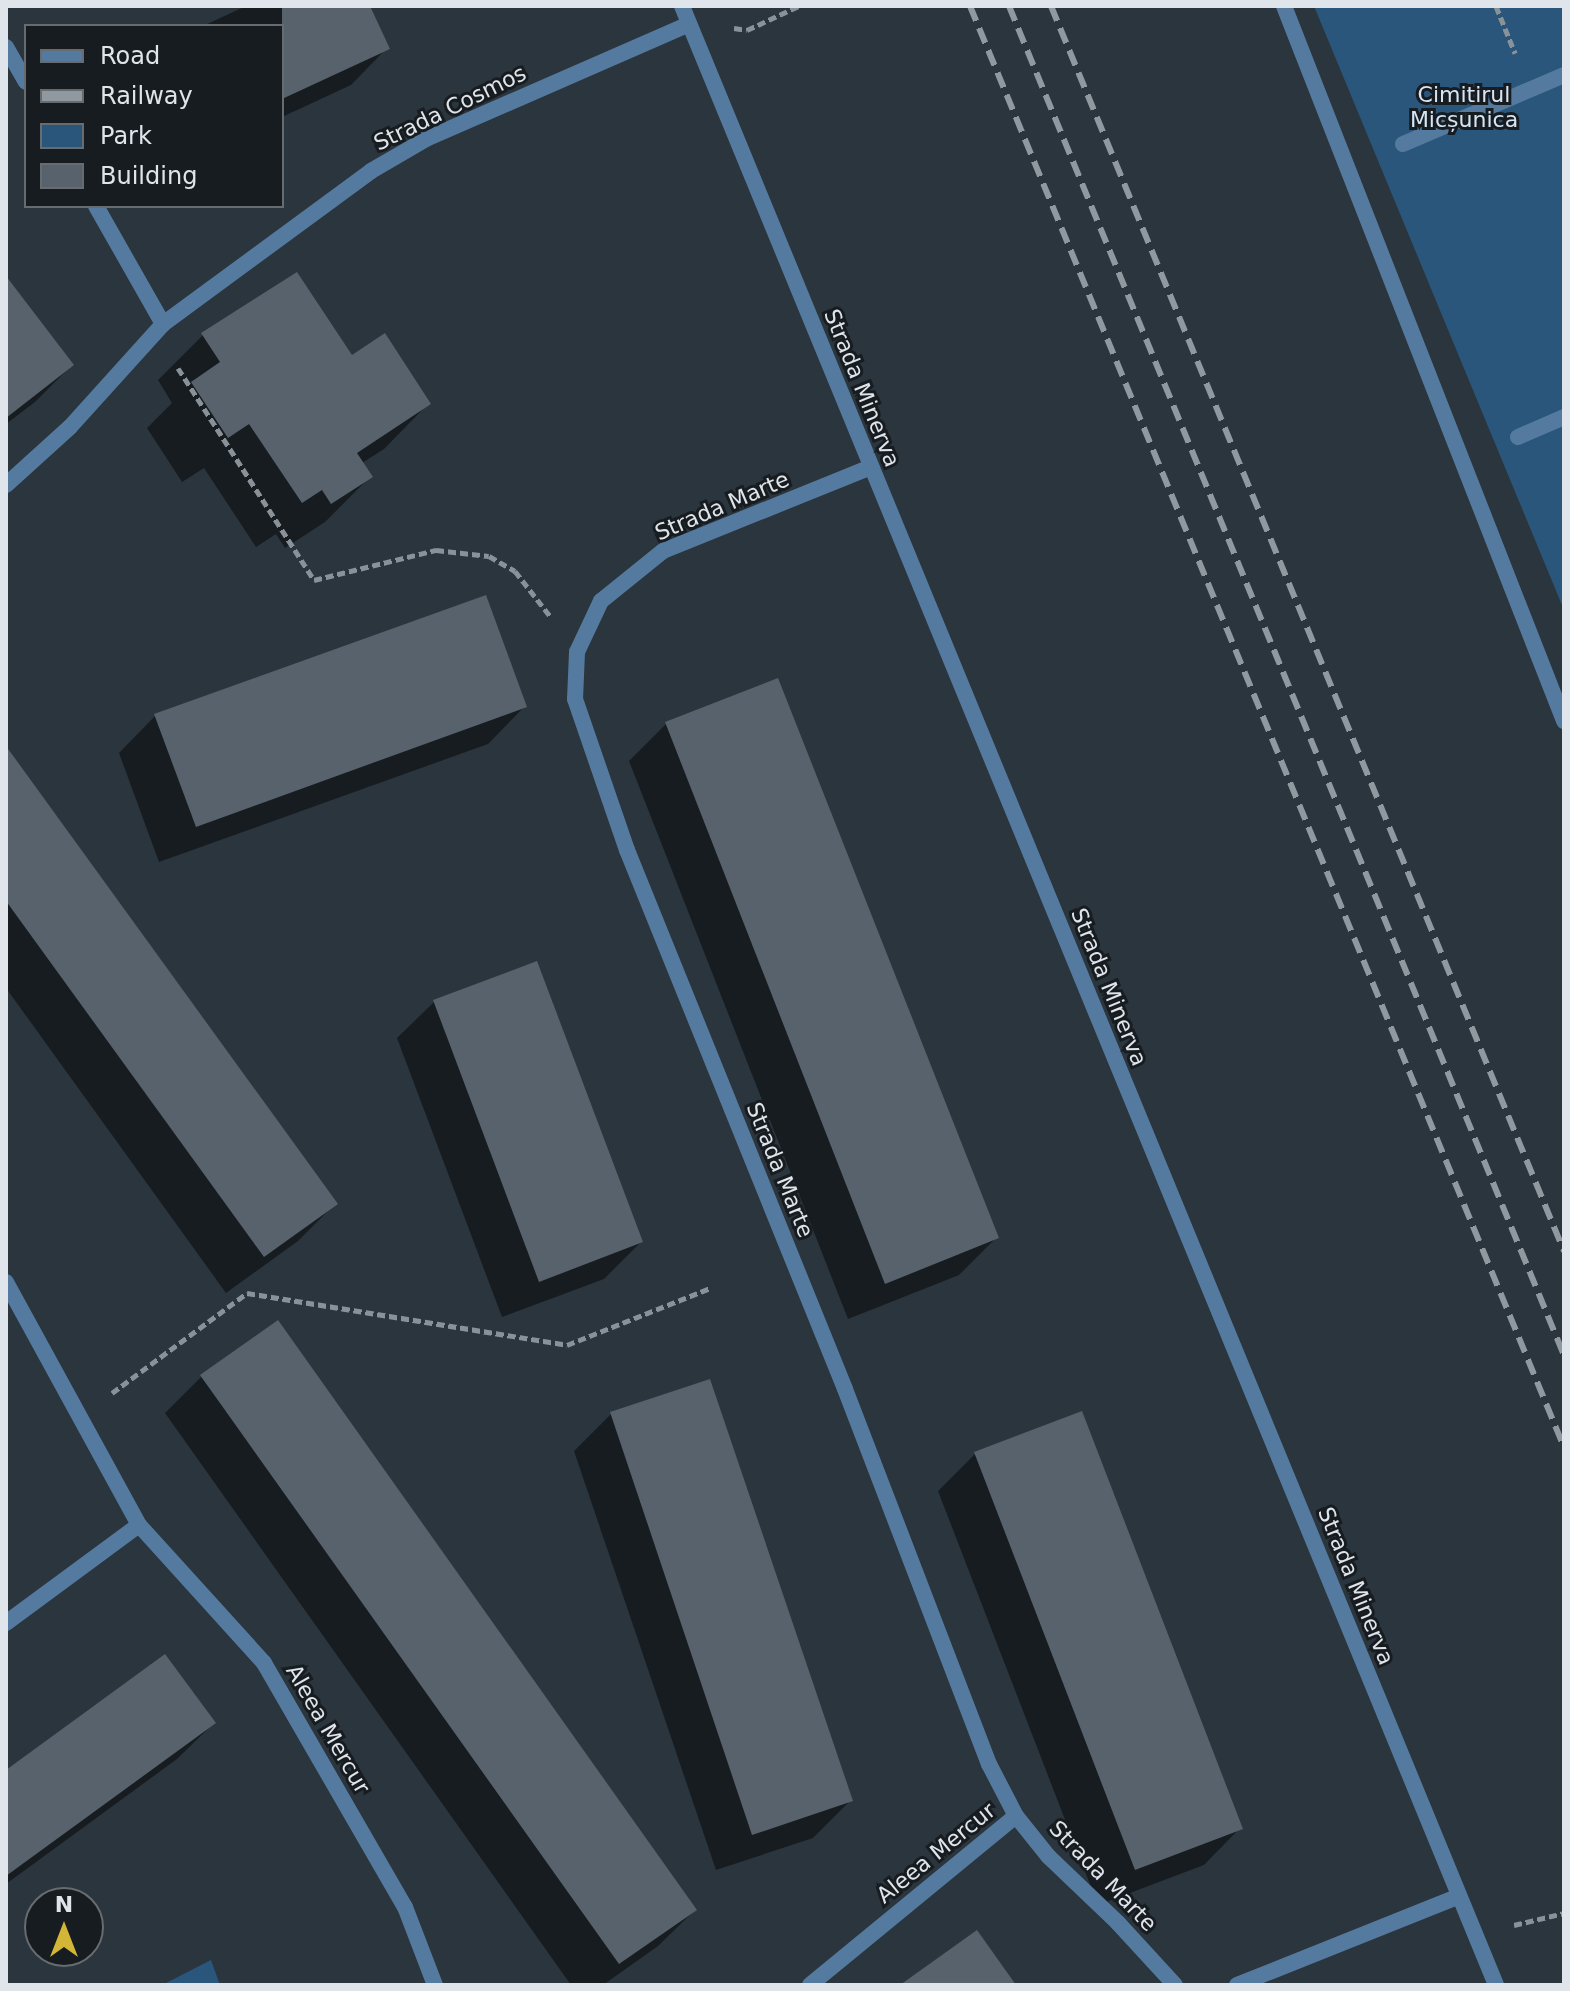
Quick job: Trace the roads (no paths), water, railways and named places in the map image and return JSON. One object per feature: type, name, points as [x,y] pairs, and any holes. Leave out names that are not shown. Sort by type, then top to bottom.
[{"type":"street","name":"Strada Minerva","points":[[682,6],[1496,1985]]},
{"type":"street","points":[[1284,6],[1564,721]]},
{"type":"street","name":"Strada Cosmos","points":[[6,485],[70,427],[163,324],[371,171],[426,139],[689,24]]},
{"type":"street","points":[[6,47],[24,78]]},
{"type":"street","points":[[1403,144],[1564,75]]},
{"type":"street","points":[[97,208],[163,324]]},
{"type":"street","points":[[1518,437],[1564,417]]},
{"type":"street","name":"Strada Marte","points":[[871,467],[663,551],[601,601],[577,652],[575,699],[627,850],[845,1389],[989,1764],[1016,1816],[1048,1856],[1118,1923],[1175,1985]]},
{"type":"street","name":"Aleea Mercur","points":[[6,1282],[139,1525],[264,1663],[405,1907],[435,1985]]},
{"type":"street","points":[[6,1623],[139,1525]]},
{"type":"street","name":"Aleea Mercur","points":[[810,1985],[1016,1816]]},
{"type":"street","points":[[1237,1985],[1459,1896]]},
{"type":"railway","points":[[970,6],[1564,1447]]},
{"type":"railway","points":[[1009,6],[1564,1355]]},
{"type":"railway","points":[[1051,6],[1564,1251]]},
{"type":"park label","name":"Cimitirul Micșunica","points":[[1464,106]]}]
